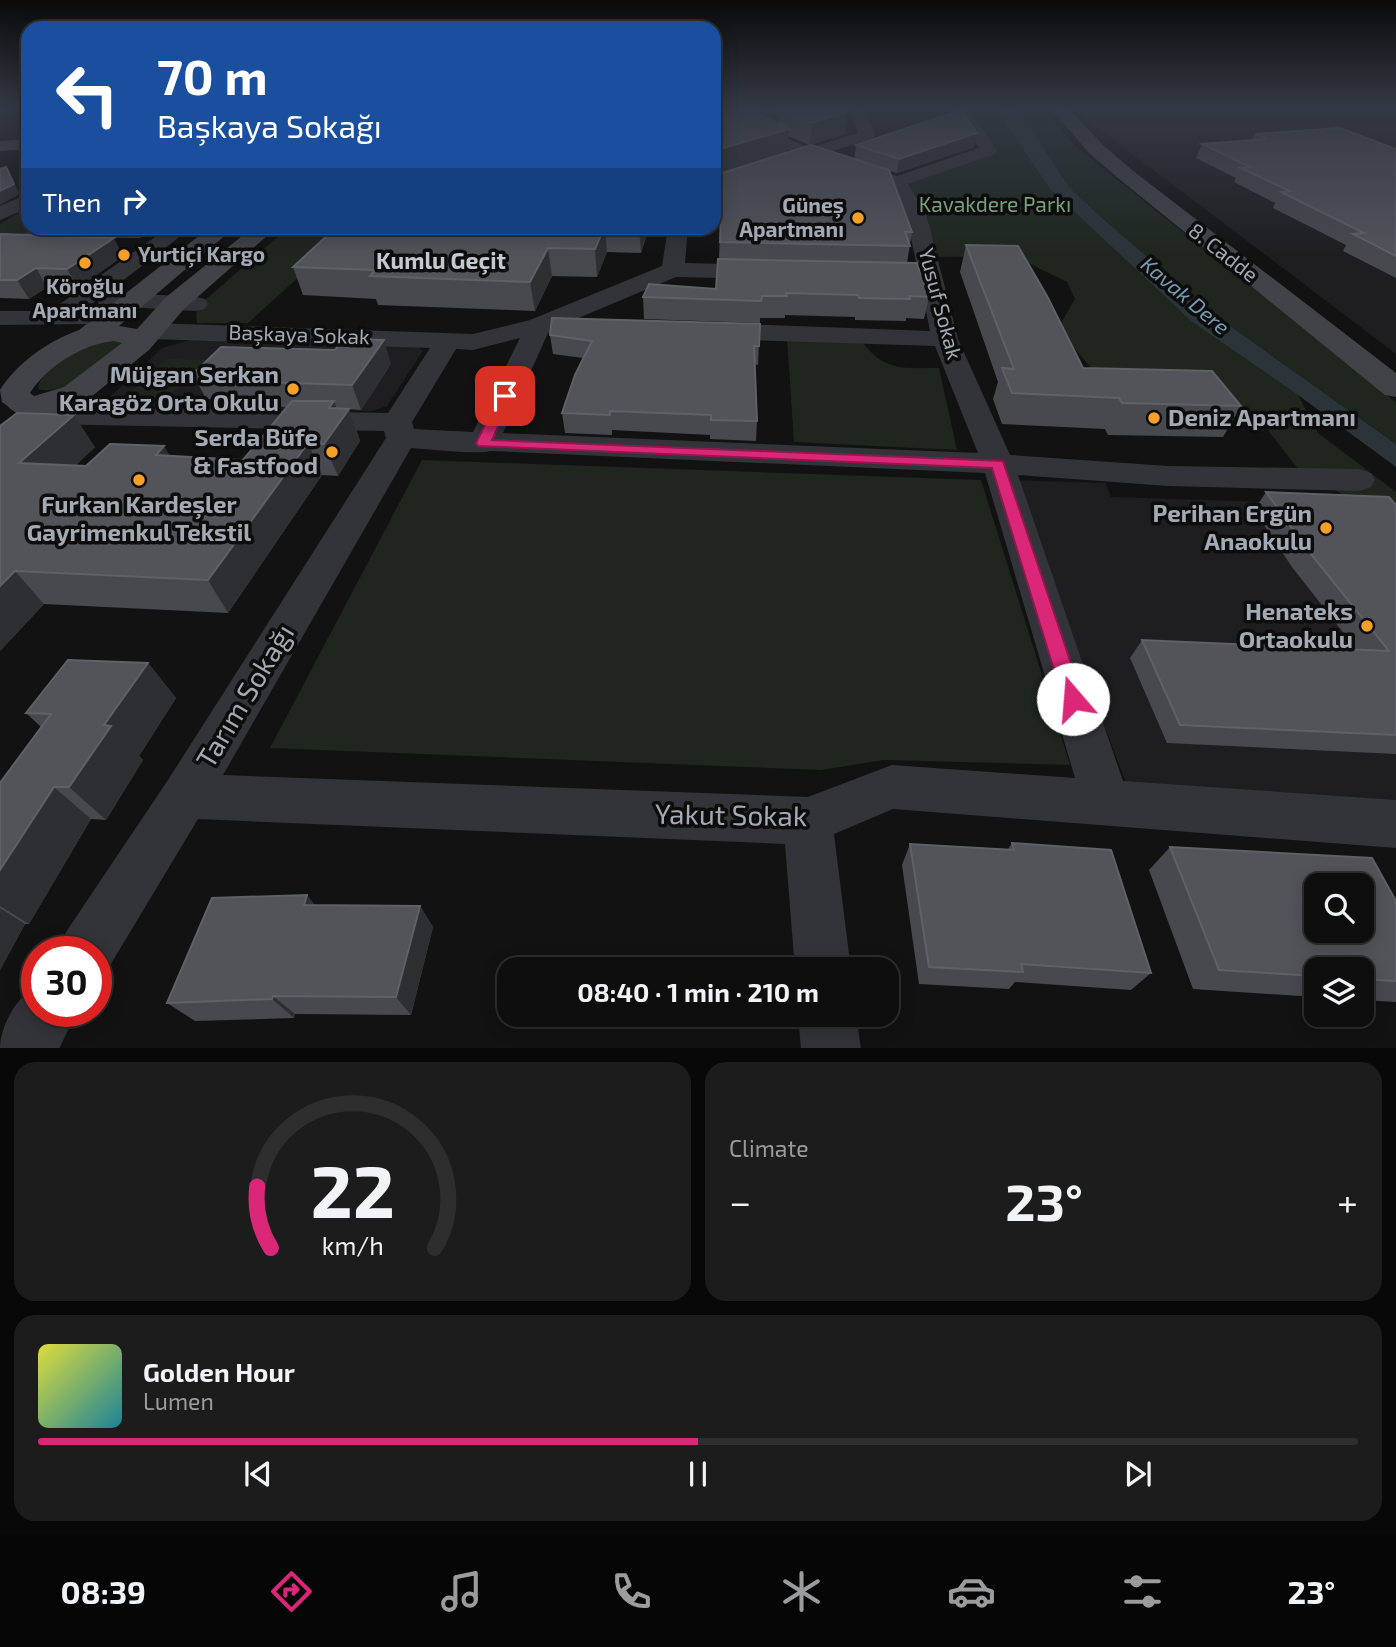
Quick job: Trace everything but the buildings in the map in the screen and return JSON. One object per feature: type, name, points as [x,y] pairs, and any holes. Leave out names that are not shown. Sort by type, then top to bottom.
[{"type":"main road","name":"8. Cadde","points":[[1105,157],[1396,388]]},
{"type":"main road","points":[[53,408],[28,407],[8,394],[25,377],[214,235]]},
{"type":"main road","points":[[19,437],[186,304],[258,235]]},
{"type":"main road","points":[[109,314],[114,333],[145,337]]},
{"type":"street","points":[[721,182],[796,157]]},
{"type":"street","points":[[820,157],[897,182],[969,157]]},
{"type":"street","name":"Yusuf Sokak","points":[[897,182],[916,213],[945,340],[998,464],[1107,804]]},
{"type":"street","points":[[0,195],[21,193]]},
{"type":"street","points":[[0,214],[21,204]]},
{"type":"street","points":[[10,244],[30,235]]},
{"type":"street","points":[[57,318],[171,235]]},
{"type":"street","points":[[673,270],[677,235]]},
{"type":"street","points":[[10,244],[60,246]]},
{"type":"street","points":[[113,247],[153,248]]},
{"type":"street","points":[[483,443],[539,325],[673,270],[781,272]]},
{"type":"street","points":[[903,274],[930,275]]},
{"type":"street","points":[[0,318],[57,318],[186,304]]},
{"type":"street","points":[[539,325],[620,328]]},
{"type":"street","name":"Başkaya Sokak","points":[[145,337],[474,342],[539,325]]},
{"type":"street","points":[[688,331],[945,340]]},
{"type":"street","name":"Tarım Sokağı","points":[[96,936],[186,796],[399,430],[448,340]]},
{"type":"street","points":[[53,408],[399,430],[483,443],[998,464],[1168,476],[1359,480]]},
{"type":"street","name":"Yakut Sokak","points":[[186,796],[808,821],[891,787],[1396,824]]},
{"type":"street","points":[[808,821],[822,957]]},
{"type":"street","points":[[24,1048],[38,1027]]},
{"type":"street","points":[[828,1027],[831,1048]]},
{"type":"shaded area","points":[[1136,157],[1396,157],[1396,354]]},
{"type":"shaded area","points":[[200,337],[412,342],[423,351],[387,406],[373,411],[115,408],[110,397],[162,348]]},
{"type":"shaded area","points":[[1011,480],[1105,483],[1111,497],[1361,505],[1381,682],[1396,703],[1396,807],[1131,796]]},
{"type":"green space","name":"Kavakdere Parkı","points":[[975,157],[1028,157],[1050,189],[1192,322],[1298,395],[1318,433],[1396,492],[1396,520],[1361,505],[1298,469],[1264,425],[1216,397],[1101,380],[1058,328],[1075,299],[1067,282],[1014,256],[930,257],[928,218],[902,184]]},
{"type":"green space","points":[[1049,157],[1089,157],[1396,402],[1396,444],[1216,316],[1070,188]]},
{"type":"green space","points":[[21,212],[21,235],[24,235],[0,236],[0,224]]},
{"type":"green space","points":[[280,235],[345,235],[248,323],[197,323],[196,314],[204,301]]},
{"type":"green space","points":[[105,338],[122,342],[122,347],[72,383],[49,390],[38,389],[41,380],[55,365]]},
{"type":"green space","points":[[787,339],[863,343],[888,364],[906,368],[939,368],[957,450],[794,442]]},
{"type":"green space","points":[[167,359],[206,360],[163,402],[121,401]]},
{"type":"green space","points":[[422,460],[981,480],[1070,765],[884,760],[821,770],[270,748]]},
{"type":"water","name":"Kavak Dere","points":[[1028,157],[1049,157],[1070,188],[1216,316],[1396,444],[1396,467],[1192,322],[1050,189]]},
{"type":"place","name":"Güneş Apartmanı","points":[[858,218]]},
{"type":"place","name":"Yurtiçi Kargo","points":[[124,255]]},
{"type":"place","name":"Köroğlu Apartmanı","points":[[85,263]]},
{"type":"place","name":"Müjgan Serkan Karagöz Orta Okulu","points":[[293,389]]},
{"type":"place","name":"Deniz Apartmanı","points":[[1154,418]]},
{"type":"place","name":"Serda Büfe & Fastfood","points":[[332,452]]},
{"type":"place","name":"Furkan Kardeşler Gayrimenkul Tekstil","points":[[139,480]]},
{"type":"place","name":"Perihan Ergün Anaokulu","points":[[1326,528]]},
{"type":"place","name":"Henateks Ortaokulu","points":[[1367,626]]},
{"type":"district","name":"Kumlu Geçit","points":[[441,261]]},
{"type":"route","points":[[505,396],[483,443],[998,464],[1073,699]]}]
